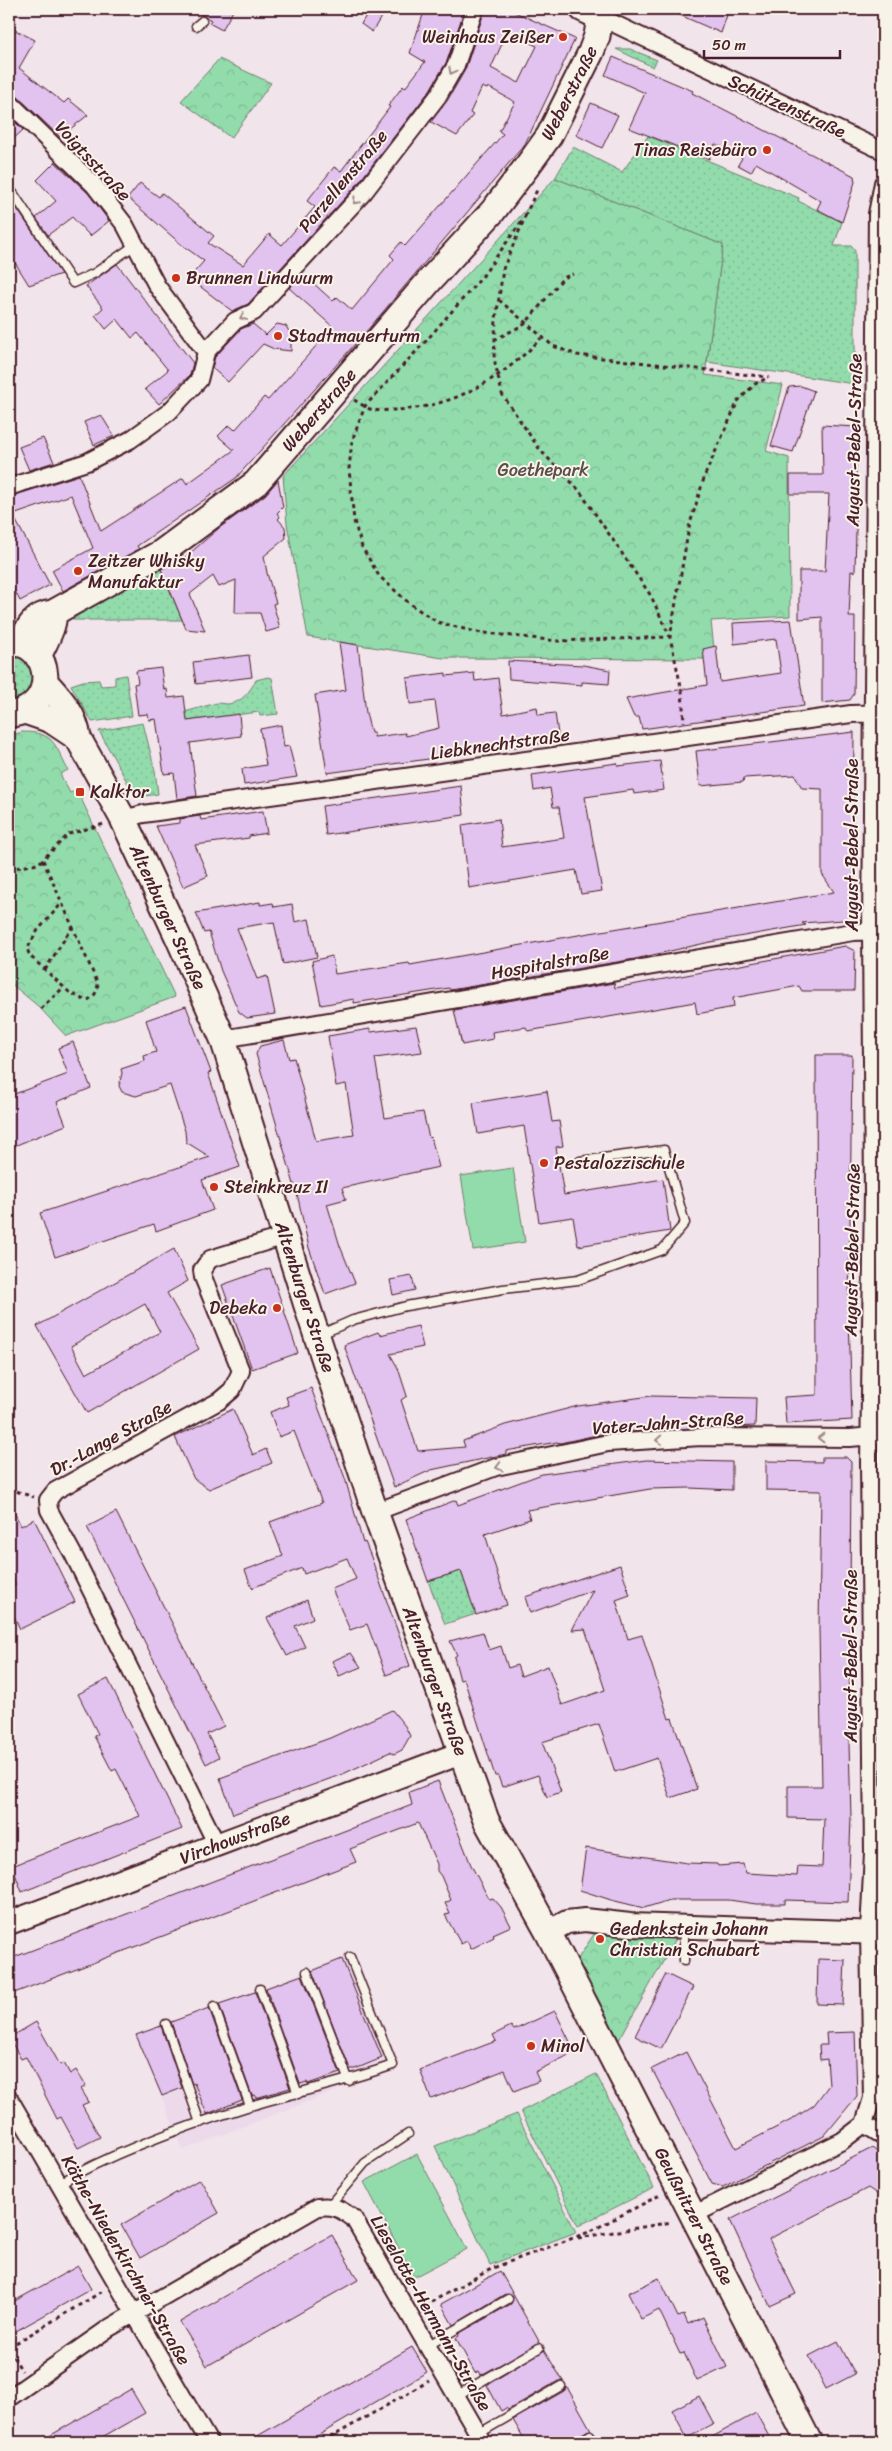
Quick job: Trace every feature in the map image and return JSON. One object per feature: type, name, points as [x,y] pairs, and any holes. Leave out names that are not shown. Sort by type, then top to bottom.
[{"type":"main road","name":"Weberstraße","points":[[22,648],[32,623],[44,614],[53,613],[161,552],[256,483],[431,279],[493,211],[528,166],[549,136],[591,52],[597,36],[594,11]]},
{"type":"main road","points":[[17,713],[38,699],[45,682],[44,669],[22,648]]},
{"type":"main road","name":"Altenburger Straße","points":[[45,682],[61,699],[76,724],[78,738],[123,819],[223,1039],[375,1512],[460,1753],[496,1840],[548,1932]]},
{"type":"main road","name":"Altenburger Straße","points":[[17,713],[51,720],[78,738]]},
{"type":"main road","name":"Geußnitzer Straße","points":[[548,1932],[578,1990],[665,2195],[693,2215],[809,2442]]},
{"type":"street","name":"Parzellenstraße","points":[[206,352],[234,320],[254,312],[364,192],[438,96],[456,65],[476,9]]},
{"type":"street","name":"Schützenstraße","points":[[594,11],[883,150]]},
{"type":"street","name":"Voigtsstraße","points":[[9,102],[94,186],[125,225],[157,286],[206,352]]},
{"type":"street","name":"August-Bebel-Straße","points":[[864,2124],[872,2098],[876,1933],[873,1853],[877,1693],[877,214],[883,182]]},
{"type":"street","points":[[9,487],[87,462],[130,440],[169,412],[199,380],[206,352]]},
{"type":"street","name":"Liebknechtstraße","points":[[123,819],[143,814],[685,738],[878,713]]},
{"type":"street","name":"Hospitalstraße","points":[[223,1039],[853,932],[877,931]]},
{"type":"street","name":"Dr.-Lange Straße","points":[[217,1845],[73,1554],[49,1510],[49,1496],[227,1396],[241,1371],[203,1277],[202,1270],[210,1259],[285,1236]]},
{"type":"street","name":"Vater-Jahn-Straße","points":[[375,1512],[496,1467],[608,1444],[701,1437],[876,1436]]},
{"type":"street","name":"Virchowstraße","points":[[9,1922],[460,1753]]},
{"type":"street","points":[[548,1932],[576,1920],[609,1924],[876,1933]]},
{"type":"street","name":"Käthe-Niederkirchner-Straße","points":[[9,2098],[210,2442]]},
{"type":"street","points":[[693,2215],[842,2141],[864,2124],[883,2136]]},
{"type":"street","points":[[9,2398],[134,2312],[318,2207],[334,2207]]},
{"type":"street","name":"Lieselotte-Hermann-Straße","points":[[334,2207],[354,2219],[481,2438]]},
{"type":"lane","points":[[13,193],[73,283],[95,273],[135,245]]},
{"type":"lane","points":[[317,1336],[353,1320],[406,1306],[503,1289],[578,1280],[662,1250],[685,1224],[664,1150],[580,1161]]},
{"type":"lane","points":[[684,1927],[684,1961]]},
{"type":"lane","points":[[58,2184],[87,2168],[200,2123],[250,2106],[349,2081],[393,2065],[350,1957]]},
{"type":"lane","points":[[307,1972],[349,2081]]},
{"type":"lane","points":[[260,1989],[298,2094]]},
{"type":"lane","points":[[214,2006],[250,2106]]},
{"type":"lane","points":[[166,2024],[200,2123]]},
{"type":"lane","points":[[334,2207],[364,2164],[408,2134]]},
{"type":"lane","points":[[428,2346],[508,2300]]},
{"type":"lane","points":[[456,2396],[539,2348]]},
{"type":"lane","points":[[481,2438],[561,2386]]},
{"type":"lane","points":[[579,2442],[590,2436]]},
{"type":"path","points":[[540,185],[503,269],[494,340],[496,374],[502,394],[540,450],[579,490],[652,596],[670,637],[682,690],[685,738]]},
{"type":"path","points":[[526,215],[482,277],[365,406],[352,441],[349,469],[354,521],[362,547],[379,576],[410,604],[437,622],[476,632],[558,641],[670,637]]},
{"type":"path","points":[[494,340],[525,324],[563,278],[572,274]]},
{"type":"path","points":[[499,300],[541,338],[553,346],[592,358],[769,378],[755,384],[738,401],[705,474],[689,527],[670,637]]},
{"type":"path","points":[[336,391],[374,410],[417,410],[445,402],[477,388],[525,355],[541,338]]},
{"type":"path","points":[[9,869],[38,864],[69,834],[123,819]]},
{"type":"path","points":[[43,860],[98,984],[98,991],[93,998],[86,1001],[77,998],[45,970],[30,956],[27,948],[38,930],[62,903]]},
{"type":"path","points":[[45,970],[73,927]]},
{"type":"path","points":[[41,1009],[64,987]]},
{"type":"path","points":[[9,1489],[31,1497],[49,1496]]},
{"type":"path","points":[[409,2314],[493,2268],[572,2239],[665,2195]]},
{"type":"path","points":[[572,2239],[672,2223],[669,2216]]},
{"type":"path","points":[[30,2383],[9,2349],[117,2283]]},
{"type":"path","points":[[323,2442],[443,2373]]},
{"type":"shaded area","points":[[355,1953],[397,2067],[183,2150],[136,2035]]},
{"type":"green space","points":[[616,49],[630,49],[657,60],[653,67]]},
{"type":"green space","points":[[219,59],[271,83],[231,138],[181,101]]},
{"type":"green space","points":[[648,136],[799,198],[798,201],[842,222],[834,246],[851,246],[855,251],[855,384],[707,362],[723,245],[555,178],[573,147],[622,172]]},
{"type":"green space","name":"Goethepark","points":[[555,178],[723,245],[705,375],[783,385],[766,451],[789,458],[790,616],[711,621],[715,659],[443,658],[308,637],[287,524],[283,476]]},
{"type":"green space","points":[[160,567],[182,620],[73,620],[85,607]]},
{"type":"green space","points":[[9,652],[19,654],[29,664],[35,678],[25,697],[9,703]]},
{"type":"green space","points":[[126,675],[132,716],[92,722],[71,685],[83,681],[99,680],[101,686],[115,685],[115,677]]},
{"type":"green space","points":[[272,678],[278,714],[260,716],[259,712],[179,722],[179,713],[215,703],[233,703],[241,699],[248,692],[256,680]]},
{"type":"green space","points":[[143,723],[155,771],[158,794],[145,796],[131,789],[99,731]]},
{"type":"green space","points":[[22,732],[41,734],[52,741],[56,747],[68,770],[60,774],[70,793],[77,790],[175,997],[66,1036],[39,1007],[9,982],[9,793],[15,780],[9,777],[9,736]]},
{"type":"green space","points":[[513,1168],[525,1242],[473,1250],[461,1176]]},
{"type":"green space","points":[[461,1571],[476,1614],[445,1624],[428,1581]]},
{"type":"green space","points":[[596,1931],[678,1935],[619,2040],[577,1960]]},
{"type":"green space","points":[[596,2074],[654,2188],[578,2226],[521,2111]]},
{"type":"green space","points":[[517,2114],[576,2232],[490,2265],[435,2146]]},
{"type":"green space","points":[[417,2154],[467,2249],[414,2277],[364,2182]]},
{"type":"building","points":[[191,9],[234,9],[222,30],[209,23],[211,20]]},
{"type":"building","points":[[370,9],[386,9],[372,32],[361,24]]},
{"type":"building","points":[[425,9],[465,9],[447,61],[430,90],[356,186],[248,304],[232,311],[189,278],[204,261],[182,245],[128,198],[140,183],[159,197],[162,193],[214,236],[208,243],[243,265],[269,234],[282,245],[315,207],[307,201],[334,167],[341,171],[390,107],[388,106],[403,86],[405,88],[425,62],[410,53]]},
{"type":"building","points":[[485,9],[508,9],[575,39],[525,144],[371,326],[236,478],[137,546],[139,549],[63,591],[52,570],[93,548],[71,495],[13,515],[50,585],[20,601],[9,580],[9,497],[79,475],[101,531],[183,478],[187,484],[234,450],[218,436],[229,425],[235,430],[264,397],[268,400],[333,327],[289,288],[303,274],[333,301],[337,297],[352,310],[394,259],[390,255],[401,242],[405,246],[503,134],[499,131],[515,102],[488,87],[487,89],[482,87],[470,113],[473,115],[457,136],[431,122],[447,101],[465,70]],"holes":[[[507,33],[537,46],[519,83],[491,68]]]},
{"type":"building","points":[[666,9],[729,9],[721,33]]},
{"type":"building","points":[[9,27],[35,40],[19,68],[64,103],[68,99],[88,115],[60,137],[16,95],[9,92]]},
{"type":"building","points":[[613,57],[693,91],[692,93],[854,176],[855,182],[842,222],[817,209],[821,201],[756,163],[751,172],[738,165],[742,158],[715,144],[709,159],[629,128],[645,93],[605,75]]},
{"type":"building","points":[[591,103],[618,115],[602,148],[576,135]]},
{"type":"building","points":[[9,116],[23,130],[9,143]]},
{"type":"building","points":[[55,162],[89,194],[109,221],[90,236],[72,217],[48,235],[36,218],[56,201],[37,180]]},
{"type":"building","points":[[9,197],[61,274],[29,285],[9,253]]},
{"type":"building","points":[[117,264],[193,363],[190,375],[159,404],[145,389],[168,370],[138,333],[132,338],[117,319],[106,329],[95,315],[103,308],[86,286]]},
{"type":"building","points":[[253,324],[266,335],[277,324],[286,326],[291,335],[291,351],[274,349],[263,344],[228,382],[212,368],[215,357],[241,329]]},
{"type":"building","points":[[801,386],[814,391],[793,452],[771,446],[789,387]]},
{"type":"building","points":[[101,415],[114,436],[94,445],[84,422]]},
{"type":"building","points":[[822,425],[856,427],[856,529],[855,572],[851,571],[849,617],[855,617],[854,694],[850,700],[822,703],[822,617],[799,619],[799,571],[825,571],[829,494],[790,494],[790,475],[823,475]]},
{"type":"building","points":[[43,438],[54,462],[29,470],[19,447]]},
{"type":"building","points":[[278,480],[283,507],[277,513],[280,517],[278,519],[285,527],[286,538],[264,556],[276,603],[273,604],[280,628],[266,632],[260,613],[235,613],[236,580],[219,587],[213,576],[190,594],[205,631],[186,629],[161,569],[179,557],[182,560],[219,528],[265,495]]},
{"type":"building","points":[[791,620],[804,706],[642,729],[639,717],[634,717],[626,699],[707,685],[703,649],[716,646],[720,682],[781,673],[776,639],[734,644],[733,623]]},
{"type":"building","points":[[339,642],[358,645],[366,713],[371,733],[374,733],[374,737],[405,733],[406,736],[439,728],[435,701],[410,704],[407,678],[446,673],[446,676],[474,673],[475,681],[498,678],[503,714],[537,707],[538,715],[555,713],[559,741],[327,773],[315,695],[346,690]]},
{"type":"building","points":[[249,655],[252,677],[196,684],[193,662]]},
{"type":"building","points":[[508,661],[583,665],[610,670],[609,684],[582,682],[582,685],[509,679]]},
{"type":"building","points":[[161,668],[164,690],[167,689],[168,698],[184,696],[187,721],[239,714],[241,736],[190,743],[197,796],[177,799],[174,773],[164,774],[156,719],[149,720],[148,714],[138,715],[134,684],[138,683],[136,671]]},
{"type":"building","points":[[281,725],[284,747],[289,746],[297,777],[244,785],[242,769],[266,765],[260,729]]},
{"type":"building","points":[[854,732],[853,851],[856,919],[802,923],[806,925],[710,942],[635,959],[450,990],[449,988],[354,1003],[354,999],[321,1005],[312,961],[332,956],[335,974],[409,963],[410,965],[834,892],[822,874],[822,789],[802,788],[795,775],[744,778],[743,782],[700,786],[696,751]]},
{"type":"building","points":[[660,761],[664,790],[634,794],[633,790],[585,797],[602,891],[581,894],[576,870],[469,888],[462,825],[499,819],[502,847],[564,838],[559,807],[553,807],[550,788],[534,791],[532,775],[617,763],[618,766]]},
{"type":"building","points":[[461,786],[464,815],[326,835],[322,806]]},
{"type":"building","points":[[263,811],[267,833],[249,836],[249,838],[195,845],[208,876],[183,887],[156,826],[180,823],[180,819],[200,816],[201,820]]},
{"type":"building","points":[[260,902],[260,905],[273,903],[274,907],[292,904],[295,922],[309,919],[317,957],[283,964],[274,922],[237,928],[257,979],[267,976],[275,1014],[247,1018],[239,1012],[221,971],[209,932],[204,933],[196,913]]},
{"type":"building","points":[[845,946],[855,951],[854,991],[802,991],[799,986],[733,998],[734,1007],[697,1014],[695,1002],[528,1031],[526,1027],[492,1032],[493,1039],[462,1045],[454,1010],[614,983],[615,988]]},
{"type":"building","points":[[186,1006],[211,1072],[208,1073],[240,1167],[202,1180],[213,1210],[156,1231],[154,1224],[55,1257],[40,1213],[210,1157],[186,1142],[185,1131],[170,1085],[136,1096],[122,1092],[119,1086],[121,1069],[145,1061],[144,1056],[156,1052],[146,1020]]},
{"type":"building","points":[[416,1026],[422,1052],[375,1058],[385,1118],[423,1112],[429,1138],[431,1137],[439,1167],[342,1188],[346,1199],[327,1204],[340,1246],[355,1283],[325,1294],[309,1248],[298,1198],[256,1054],[260,1046],[284,1040],[289,1059],[294,1058],[316,1141],[354,1135],[346,1084],[336,1086],[328,1036],[370,1029],[371,1032]]},
{"type":"building","points":[[73,1042],[91,1088],[57,1102],[66,1125],[9,1148],[9,1096],[68,1074],[58,1048]]},
{"type":"building","points":[[816,1055],[852,1055],[849,1315],[852,1420],[786,1424],[784,1397],[817,1395]]},
{"type":"building","name":"Pestalozzischule","points":[[547,1091],[552,1122],[559,1121],[563,1146],[556,1147],[564,1195],[663,1179],[670,1231],[578,1246],[573,1217],[539,1222],[524,1126],[478,1134],[473,1103]]},
{"type":"building","points":[[174,1249],[188,1281],[167,1293],[199,1349],[87,1413],[37,1326]],"holes":[[[145,1304],[160,1332],[86,1374],[71,1346]]]},
{"type":"building","points":[[270,1268],[298,1353],[252,1369],[222,1285]]},
{"type":"building","points":[[412,1276],[415,1290],[393,1295],[390,1280]]},
{"type":"building","points":[[418,1326],[423,1347],[390,1354],[398,1368],[407,1396],[401,1400],[418,1451],[465,1447],[463,1441],[505,1425],[578,1406],[651,1396],[756,1398],[755,1426],[606,1433],[560,1443],[506,1451],[506,1454],[431,1470],[394,1487],[344,1345],[378,1332],[380,1335]]},
{"type":"building","points":[[311,1388],[345,1478],[363,1543],[365,1542],[371,1557],[410,1666],[386,1675],[367,1624],[350,1630],[332,1589],[356,1579],[347,1558],[304,1574],[302,1568],[252,1588],[245,1570],[283,1556],[270,1522],[322,1503],[294,1431],[279,1437],[270,1412],[289,1405],[286,1397]]},
{"type":"building","points":[[233,1409],[253,1455],[266,1449],[272,1463],[209,1489],[194,1479],[175,1437]]},
{"type":"building","points":[[822,1457],[846,1457],[851,1462],[849,1744],[851,1817],[848,1902],[785,1900],[785,1904],[756,1904],[729,1900],[670,1900],[644,1908],[580,1890],[586,1848],[687,1863],[717,1864],[718,1866],[743,1864],[746,1873],[797,1876],[798,1866],[822,1867],[824,1819],[788,1818],[788,1786],[822,1786],[819,1629],[821,1491],[766,1490],[766,1461],[822,1462]]},
{"type":"building","points":[[646,1460],[732,1462],[732,1490],[650,1489],[527,1510],[530,1519],[485,1534],[507,1605],[476,1615],[461,1571],[428,1581],[406,1519],[456,1500],[458,1505],[542,1474]]},
{"type":"building","points":[[9,1502],[21,1526],[34,1519],[75,1602],[20,1629],[9,1605],[9,1589],[16,1585],[9,1570]]},
{"type":"building","points":[[116,1512],[224,1726],[207,1734],[219,1757],[206,1764],[87,1527]]},
{"type":"building","points":[[620,1565],[630,1595],[616,1600],[628,1639],[642,1635],[669,1719],[672,1718],[697,1789],[670,1798],[657,1758],[615,1772],[599,1724],[542,1742],[561,1792],[547,1797],[538,1775],[502,1787],[498,1776],[495,1776],[464,1679],[460,1680],[454,1657],[457,1655],[450,1641],[483,1632],[489,1650],[501,1646],[508,1668],[517,1665],[521,1676],[548,1666],[562,1705],[605,1690],[585,1629],[572,1630],[593,1590],[530,1613],[525,1597]]},
{"type":"building","points":[[307,1600],[313,1618],[295,1626],[305,1647],[287,1656],[267,1618]]},
{"type":"building","points":[[351,1653],[361,1667],[339,1676],[332,1661]]},
{"type":"building","points":[[108,1679],[182,1829],[22,1892],[12,1866],[140,1816],[116,1769],[112,1771],[94,1736],[98,1734],[78,1694]]},
{"type":"building","points":[[392,1710],[405,1726],[410,1736],[402,1750],[394,1754],[390,1752],[343,1774],[233,1814],[220,1778],[330,1738]]},
{"type":"building","points":[[438,1781],[471,1865],[489,1899],[493,1898],[501,1907],[511,1926],[493,1934],[494,1937],[471,1949],[467,1941],[461,1944],[445,1915],[450,1914],[445,1903],[451,1900],[418,1823],[350,1849],[356,1862],[9,1995],[9,1959],[412,1805],[409,1792]]},
{"type":"building","points":[[342,1959],[382,2058],[355,2069],[350,2069],[312,1971]]},
{"type":"building","points":[[818,1959],[845,1960],[843,2005],[817,2004]]},
{"type":"building","points":[[666,1974],[693,1987],[661,2049],[635,2036]]},
{"type":"building","points":[[302,1975],[340,2073],[308,2084],[307,2082],[300,2084],[266,1988]]},
{"type":"building","points":[[255,1992],[290,2088],[256,2098],[254,2095],[252,2096],[219,2004]]},
{"type":"building","points":[[209,2008],[242,2100],[207,2114],[194,2083],[192,2084],[171,2022]]},
{"type":"building","points":[[555,2011],[575,2052],[535,2072],[539,2081],[514,2091],[505,2070],[431,2099],[420,2070],[496,2041],[493,2035],[511,2026],[514,2030]]},
{"type":"building","points":[[36,2022],[60,2065],[64,2063],[70,2074],[76,2070],[86,2086],[81,2089],[89,2102],[82,2105],[100,2137],[78,2148],[61,2117],[57,2119],[26,2057],[21,2059],[9,2038]]},
{"type":"building","points":[[161,2026],[182,2088],[162,2096],[136,2035]]},
{"type":"building","points":[[855,2032],[857,2096],[824,2136],[723,2187],[712,2184],[652,2069],[686,2052],[736,2148],[793,2119],[814,2105],[829,2085],[827,2059],[820,2060],[819,2045],[827,2045],[826,2033]]},
{"type":"building","points":[[872,2148],[883,2156],[883,2198],[868,2188],[769,2239],[796,2294],[770,2306],[730,2220]]},
{"type":"building","points":[[200,2179],[219,2213],[140,2258],[121,2225]]},
{"type":"building","points":[[332,2235],[358,2280],[207,2366],[180,2322]]},
{"type":"building","points":[[78,2266],[91,2289],[9,2335],[9,2304]]},
{"type":"building","points":[[500,2271],[540,2343],[481,2375],[479,2371],[475,2373],[456,2338],[459,2336],[458,2334],[511,2304],[513,2297],[505,2294],[453,2325],[441,2304]]},
{"type":"building","points":[[659,2278],[678,2317],[684,2315],[688,2324],[703,2317],[727,2367],[697,2381],[684,2353],[680,2354],[659,2310],[641,2319],[628,2293]]},
{"type":"building","points":[[838,2341],[855,2374],[826,2389],[809,2356]]},
{"type":"building","points":[[412,2347],[427,2372],[307,2442],[247,2442]]},
{"type":"building","points":[[544,2350],[563,2381],[558,2381],[508,2410],[506,2408],[501,2411],[487,2385]]},
{"type":"building","points":[[567,2387],[591,2430],[576,2437],[573,2442],[526,2442],[513,2420],[564,2391]]},
{"type":"building","points":[[131,2389],[145,2413],[93,2442],[39,2442]]},
{"type":"building","points":[[699,2396],[714,2424],[687,2438],[672,2410]]},
{"type":"building","points":[[756,2413],[772,2442],[703,2442]]},
{"type":"place","name":"Weinhaus Zeißer","points":[[563,37]]},
{"type":"place","name":"Tinas Reisebüro","points":[[767,150]]},
{"type":"place","name":"Brunnen Lindwurm","points":[[176,278]]},
{"type":"place","name":"Stadtmauerturm","points":[[278,336]]},
{"type":"place","name":"Zeitzer Whisky Manufaktur","points":[[78,571]]},
{"type":"place","name":"Kalktor","points":[[80,792]]},
{"type":"place","name":"Pestalozzischule","points":[[544,1163]]},
{"type":"place","name":"Steinkreuz II","points":[[214,1187]]},
{"type":"place","name":"Debeka","points":[[277,1308]]},
{"type":"place","name":"Gedenkstein Johann Christian Schubart","points":[[600,1939]]},
{"type":"place","name":"Minol","points":[[531,2046]]}]
